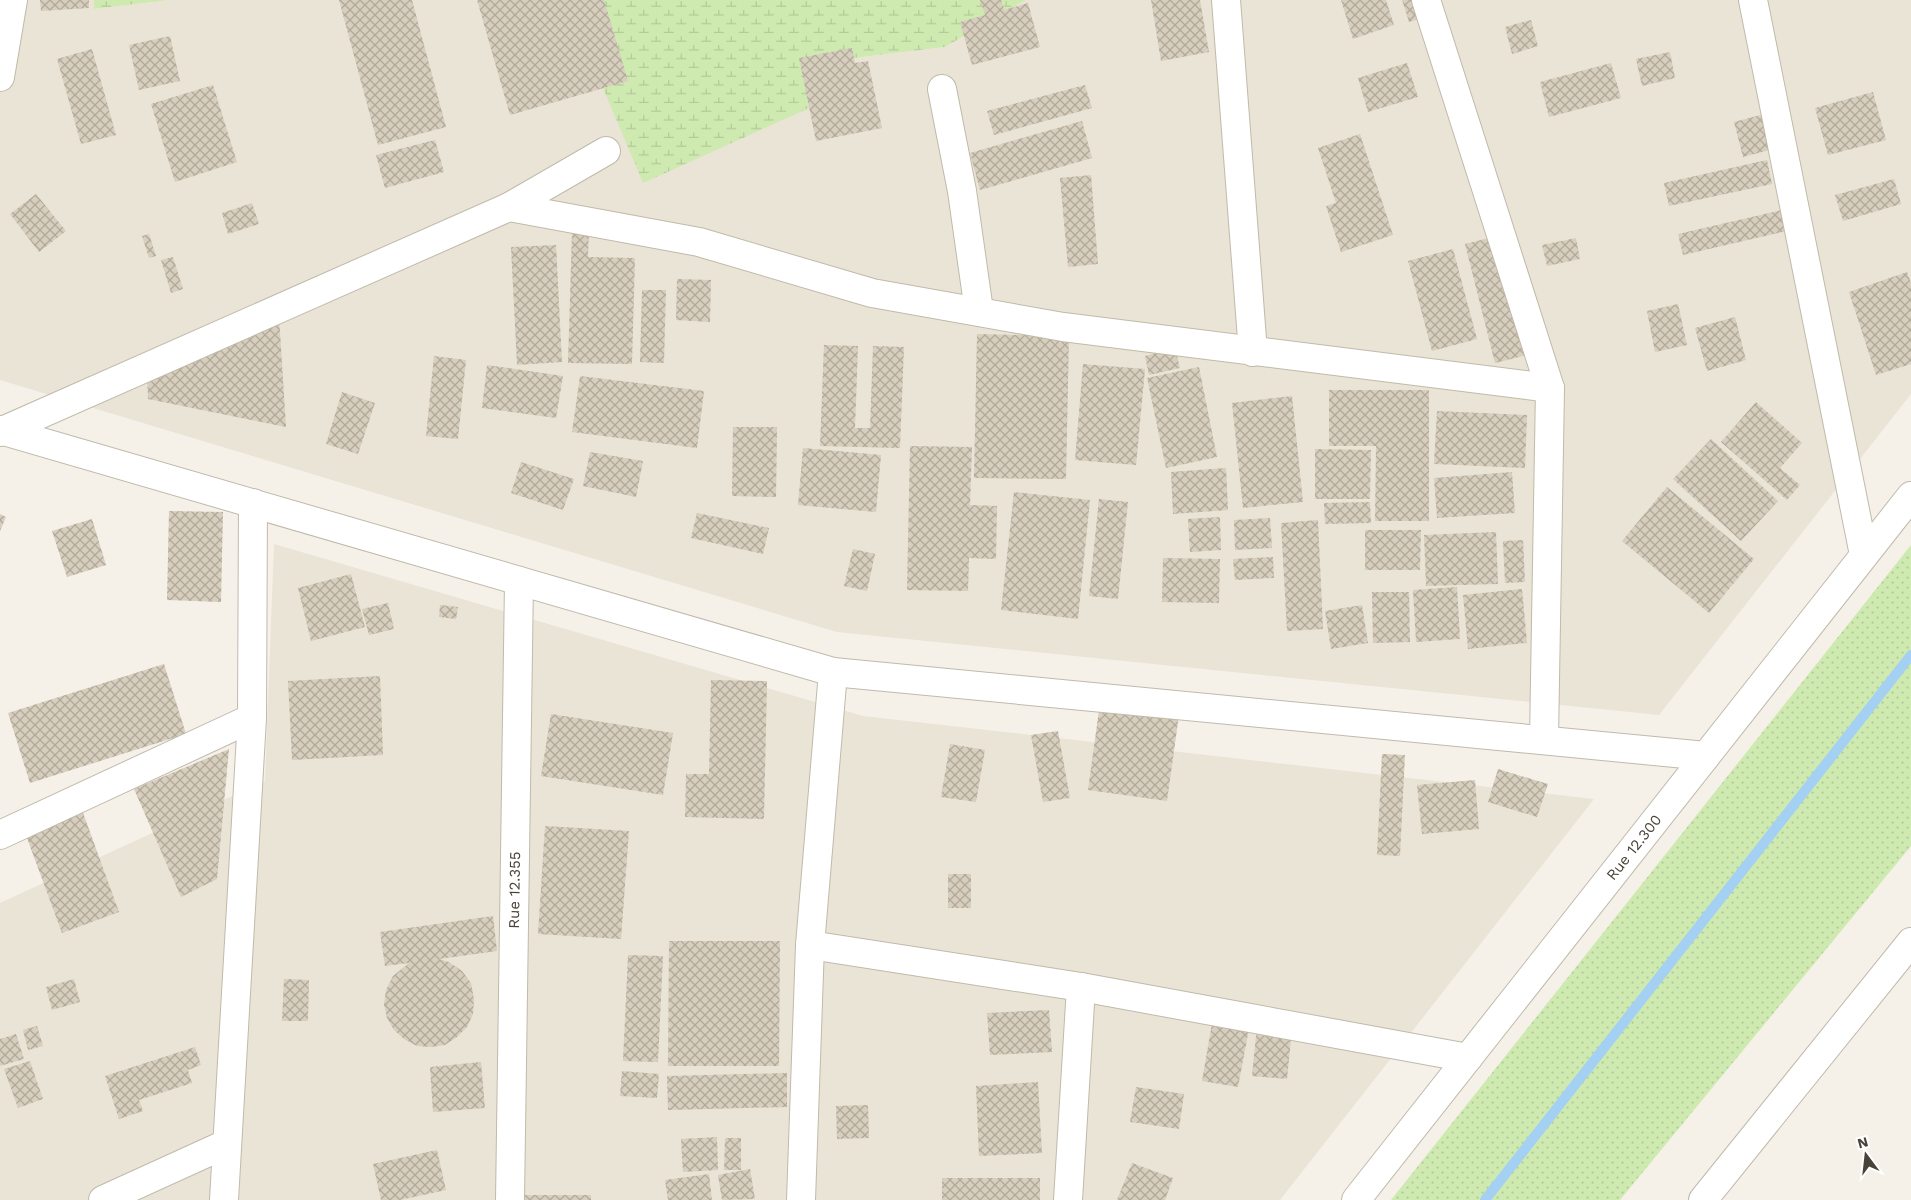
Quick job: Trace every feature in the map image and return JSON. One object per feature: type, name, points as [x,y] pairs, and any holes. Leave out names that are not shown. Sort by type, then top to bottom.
[{"type":"street","points":[[0,77],[13,0]]},
{"type":"street","points":[[1226,0],[1253,352]]},
{"type":"street","points":[[1426,0],[1550,388],[1544,739]]},
{"type":"street","points":[[1753,0],[1864,555]]},
{"type":"street","points":[[942,89],[962,191],[979,311]]},
{"type":"street","points":[[1,431],[509,208],[606,151]]},
{"type":"street","points":[[509,208],[699,242],[872,293],[1063,327],[1550,388]]},
{"type":"street","points":[[1,431],[833,672],[1706,756]]},
{"type":"street","name":"Rue 12.300","points":[[1356,1200],[1911,496]]},
{"type":"street","points":[[224,1200],[252,718],[252,503]]},
{"type":"street","name":"Rue 12.355","points":[[510,1200],[519,580]]},
{"type":"street","points":[[801,1200],[810,946],[833,672]]},
{"type":"street","points":[[0,835],[252,718]]},
{"type":"street","points":[[1703,1200],[1911,942]]},
{"type":"street","points":[[810,946],[1081,987],[1468,1058]]},
{"type":"street","points":[[1068,1200],[1081,987]]},
{"type":"street","points":[[103,1200],[226,1144]]},
{"type":"shaded area","points":[[0,0],[94,0],[94,9],[170,0],[566,0],[821,62],[945,47],[1026,0],[1911,0],[1911,394],[1659,715],[837,632],[0,380]]},
{"type":"shaded area","points":[[274,544],[863,716],[1594,799],[1280,1200],[0,1200],[0,903],[265,781]]},
{"type":"green space","points":[[94,0],[170,0],[94,9]]},
{"type":"green space","points":[[566,0],[1026,0],[945,47],[821,62],[827,100],[643,183]]},
{"type":"green space","points":[[1911,545],[1911,846],[1620,1200],[1391,1200]]},
{"type":"building","points":[[40,0],[89,0],[89,8],[41,11]]},
{"type":"building","points":[[339,0],[412,0],[446,127],[378,145]]},
{"type":"building","points":[[477,0],[604,0],[628,81],[510,115]]},
{"type":"building","points":[[980,0],[1001,0],[1004,10],[1028,3],[1040,47],[972,65],[960,22],[985,15]]},
{"type":"building","points":[[1151,0],[1200,0],[1209,52],[1161,61]]},
{"type":"building","points":[[1341,0],[1386,0],[1394,25],[1353,39]]},
{"type":"building","points":[[1402,0],[1434,0],[1439,13],[1409,22]]},
{"type":"building","points":[[1531,20],[1538,46],[1512,54],[1505,27]]},
{"type":"building","points":[[170,36],[180,81],[139,90],[129,45]]},
{"type":"building","points":[[852,48],[855,63],[868,61],[882,128],[816,141],[799,58]]},
{"type":"building","points":[[92,49],[116,135],[81,144],[57,59]]},
{"type":"building","points":[[1670,52],[1675,78],[1642,86],[1636,59]]},
{"type":"building","points":[[1407,63],[1418,97],[1368,112],[1358,78]]},
{"type":"building","points":[[1611,63],[1621,98],[1549,117],[1540,82]]},
{"type":"building","points":[[213,85],[237,162],[175,182],[151,104]]},
{"type":"building","points":[[1085,85],[1092,108],[994,135],[987,111]]},
{"type":"building","points":[[1873,92],[1886,140],[1828,155],[1815,108]]},
{"type":"building","points":[[1772,112],[1781,147],[1743,157],[1734,122]]},
{"type":"building","points":[[1082,121],[1092,158],[980,190],[970,153]]},
{"type":"building","points":[[1360,134],[1393,235],[1341,252],[1326,206],[1336,203],[1318,148]]},
{"type":"building","points":[[435,140],[444,172],[385,188],[376,155]]},
{"type":"building","points":[[1767,160],[1772,184],[1669,206],[1664,183]]},
{"type":"building","points":[[1091,175],[1098,264],[1068,267],[1060,178]]},
{"type":"building","points":[[1894,179],[1901,204],[1843,221],[1835,195]]},
{"type":"building","points":[[36,194],[66,231],[39,252],[10,214]]},
{"type":"building","points":[[252,203],[259,224],[228,234],[222,213]]},
{"type":"building","points":[[1786,209],[1791,230],[1683,255],[1678,234]]},
{"type":"building","points":[[572,231],[589,231],[588,257],[635,258],[632,364],[568,363]]},
{"type":"building","points":[[149,234],[156,256],[149,258],[142,236]]},
{"type":"building","points":[[1505,234],[1535,353],[1495,363],[1465,244]]},
{"type":"building","points":[[1576,238],[1580,259],[1547,266],[1542,245]]},
{"type":"building","points":[[556,245],[562,362],[517,365],[511,247]]},
{"type":"building","points":[[1453,249],[1477,339],[1432,351],[1408,261]]},
{"type":"building","points":[[173,257],[183,289],[171,293],[161,260]]},
{"type":"building","points":[[1907,272],[1911,283],[1911,364],[1876,375],[1849,292]]},
{"type":"building","points":[[677,279],[711,280],[710,322],[676,320]]},
{"type":"building","points":[[642,290],[666,290],[664,363],[640,362]]},
{"type":"building","points":[[1678,304],[1687,345],[1655,352],[1647,311]]},
{"type":"building","points":[[279,316],[286,427],[148,399],[147,370]]},
{"type":"building","points":[[1735,317],[1746,360],[1707,371],[1695,328]]},
{"type":"building","points":[[977,334],[1069,336],[1066,479],[974,478]]},
{"type":"building","points":[[824,345],[858,346],[855,428],[870,428],[873,346],[904,347],[900,448],[820,446]]},
{"type":"building","points":[[1175,348],[1180,368],[1149,375],[1145,356]]},
{"type":"building","points":[[434,356],[466,360],[458,439],[426,436]]},
{"type":"building","points":[[1083,364],[1145,369],[1136,465],[1075,460]]},
{"type":"building","points":[[487,365],[563,376],[556,418],[482,408]]},
{"type":"building","points":[[1199,367],[1217,457],[1166,468],[1147,378]]},
{"type":"building","points":[[580,376],[704,391],[697,448],[572,432]]},
{"type":"building","points":[[1329,390],[1429,390],[1429,521],[1375,521],[1376,446],[1329,446]]},
{"type":"building","points":[[342,392],[375,403],[358,454],[326,444]]},
{"type":"building","points":[[1292,396],[1303,502],[1243,508],[1232,403]]},
{"type":"building","points":[[1756,402],[1802,443],[1780,468],[1800,485],[1787,500],[1721,442]]},
{"type":"building","points":[[1437,411],[1527,415],[1525,468],[1434,464]]},
{"type":"building","points":[[733,427],[777,427],[776,497],[732,496]]},
{"type":"building","points":[[1711,439],[1778,501],[1741,541],[1673,479]]},
{"type":"building","points":[[910,446],[972,447],[970,505],[997,506],[996,559],[969,558],[968,591],[907,590]]},
{"type":"building","points":[[803,448],[881,455],[876,512],[798,505]]},
{"type":"building","points":[[1315,449],[1371,450],[1370,499],[1315,499]]},
{"type":"building","points":[[590,452],[643,461],[636,497],[583,486]]},
{"type":"building","points":[[521,462],[574,479],[563,510],[511,493]]},
{"type":"building","points":[[1226,468],[1228,510],[1173,514],[1171,472]]},
{"type":"building","points":[[1512,472],[1515,513],[1437,518],[1434,478]]},
{"type":"building","points":[[1667,487],[1754,559],[1709,613],[1622,541]]},
{"type":"building","points":[[1014,492],[1090,500],[1078,619],[1001,610]]},
{"type":"building","points":[[1099,499],[1128,502],[1118,599],[1089,596]]},
{"type":"building","points":[[1370,502],[1371,523],[1325,524],[1324,503]]},
{"type":"building","points":[[169,511],[223,512],[221,602],[167,600]]},
{"type":"building","points":[[697,513],[769,528],[763,554],[691,538]]},
{"type":"building","points":[[0,514],[6,517],[0,531]]},
{"type":"building","points":[[1220,517],[1221,550],[1190,552],[1188,519]]},
{"type":"building","points":[[1270,518],[1272,548],[1235,550],[1234,520]]},
{"type":"building","points":[[92,519],[106,565],[67,577],[52,531]]},
{"type":"building","points":[[1318,520],[1323,629],[1287,631],[1281,523]]},
{"type":"building","points":[[1365,530],[1421,530],[1420,570],[1365,570]]},
{"type":"building","points":[[1496,532],[1498,584],[1426,586],[1424,535]]},
{"type":"building","points":[[1523,540],[1525,582],[1505,583],[1503,541]]},
{"type":"building","points":[[853,549],[875,554],[867,591],[844,586]]},
{"type":"building","points":[[1273,557],[1274,578],[1235,580],[1233,559]]},
{"type":"building","points":[[1163,558],[1220,559],[1219,603],[1162,602]]},
{"type":"building","points":[[351,574],[365,627],[311,641],[298,588]]},
{"type":"building","points":[[1457,587],[1460,639],[1416,642],[1413,590]]},
{"type":"building","points":[[1522,589],[1527,643],[1468,649],[1463,595]]},
{"type":"building","points":[[1372,592],[1409,592],[1410,642],[1373,643]]},
{"type":"building","points":[[388,603],[394,629],[369,635],[362,609]]},
{"type":"building","points":[[440,605],[458,607],[456,619],[439,617]]},
{"type":"building","points":[[1362,605],[1368,643],[1331,649],[1325,611]]},
{"type":"building","points":[[164,664],[186,734],[30,783],[8,713]]},
{"type":"building","points":[[380,676],[383,755],[292,760],[288,681]]},
{"type":"building","points":[[711,680],[767,681],[764,819],[685,817],[686,774],[709,774]]},
{"type":"building","points":[[1100,703],[1179,715],[1167,801],[1088,790]]},
{"type":"building","points":[[551,714],[673,733],[663,795],[541,776]]},
{"type":"building","points":[[1058,731],[1070,798],[1043,802],[1031,735]]},
{"type":"building","points":[[950,744],[985,750],[976,802],[941,797]]},
{"type":"building","points":[[229,749],[217,879],[181,897],[134,789]]},
{"type":"building","points":[[1382,754],[1405,755],[1400,856],[1377,855]]},
{"type":"building","points":[[1498,769],[1548,784],[1537,817],[1488,802]]},
{"type":"building","points":[[1475,780],[1479,829],[1422,834],[1417,785]]},
{"type":"building","points":[[82,810],[119,912],[62,933],[24,830]]},
{"type":"building","points":[[545,826],[629,831],[621,939],[538,934]]},
{"type":"building","points":[[948,874],[971,874],[971,908],[948,908]]},
{"type":"building","points":[[493,916],[497,951],[439,959],[449,962],[462,971],[471,983],[474,999],[473,1014],[467,1027],[445,1045],[417,1046],[404,1039],[394,1030],[387,1018],[384,1004],[386,990],[393,976],[409,963],[385,966],[380,932]]},
{"type":"building","points":[[669,941],[780,941],[779,1066],[668,1066]]},
{"type":"building","points":[[628,955],[663,956],[658,1062],[623,1061]]},
{"type":"building","points":[[74,979],[80,1002],[52,1010],[46,987]]},
{"type":"building","points":[[284,979],[309,980],[308,1021],[282,1021]]},
{"type":"building","points":[[1049,1010],[1052,1052],[990,1055],[987,1013]]},
{"type":"building","points":[[1214,1012],[1251,1018],[1238,1087],[1202,1081]]},
{"type":"building","points":[[37,1026],[43,1046],[28,1050],[23,1030]]},
{"type":"building","points":[[1257,1026],[1292,1029],[1287,1079],[1252,1076]]},
{"type":"building","points":[[16,1034],[24,1059],[0,1066],[0,1039]]},
{"type":"building","points":[[195,1047],[201,1065],[188,1070],[192,1083],[139,1100],[143,1111],[119,1119],[105,1076]]},
{"type":"building","points":[[30,1061],[43,1099],[18,1108],[4,1069]]},
{"type":"building","points":[[481,1062],[485,1108],[433,1112],[430,1067]]},
{"type":"building","points":[[622,1071],[659,1074],[657,1098],[620,1096]]},
{"type":"building","points":[[787,1073],[787,1107],[668,1110],[667,1076]]},
{"type":"building","points":[[1038,1082],[1042,1153],[979,1156],[976,1086]]},
{"type":"building","points":[[1136,1087],[1184,1094],[1179,1129],[1130,1122]]},
{"type":"building","points":[[868,1105],[869,1138],[837,1139],[836,1106]]},
{"type":"building","points":[[717,1137],[718,1170],[683,1172],[681,1139]]},
{"type":"building","points":[[725,1138],[741,1138],[741,1170],[724,1170]]},
{"type":"building","points":[[437,1150],[446,1190],[400,1200],[381,1200],[373,1164]]},
{"type":"building","points":[[1132,1163],[1173,1178],[1165,1200],[1117,1200]]},
{"type":"building","points":[[750,1169],[755,1199],[722,1200],[718,1175]]},
{"type":"building","points":[[709,1174],[712,1200],[668,1200],[665,1180]]},
{"type":"building","points":[[942,1178],[1040,1178],[1040,1200],[942,1200]]},
{"type":"building","points":[[524,1195],[591,1195],[591,1200],[524,1200]]},
{"type":"waterway","points":[[1485,1200],[1911,655]]}]
